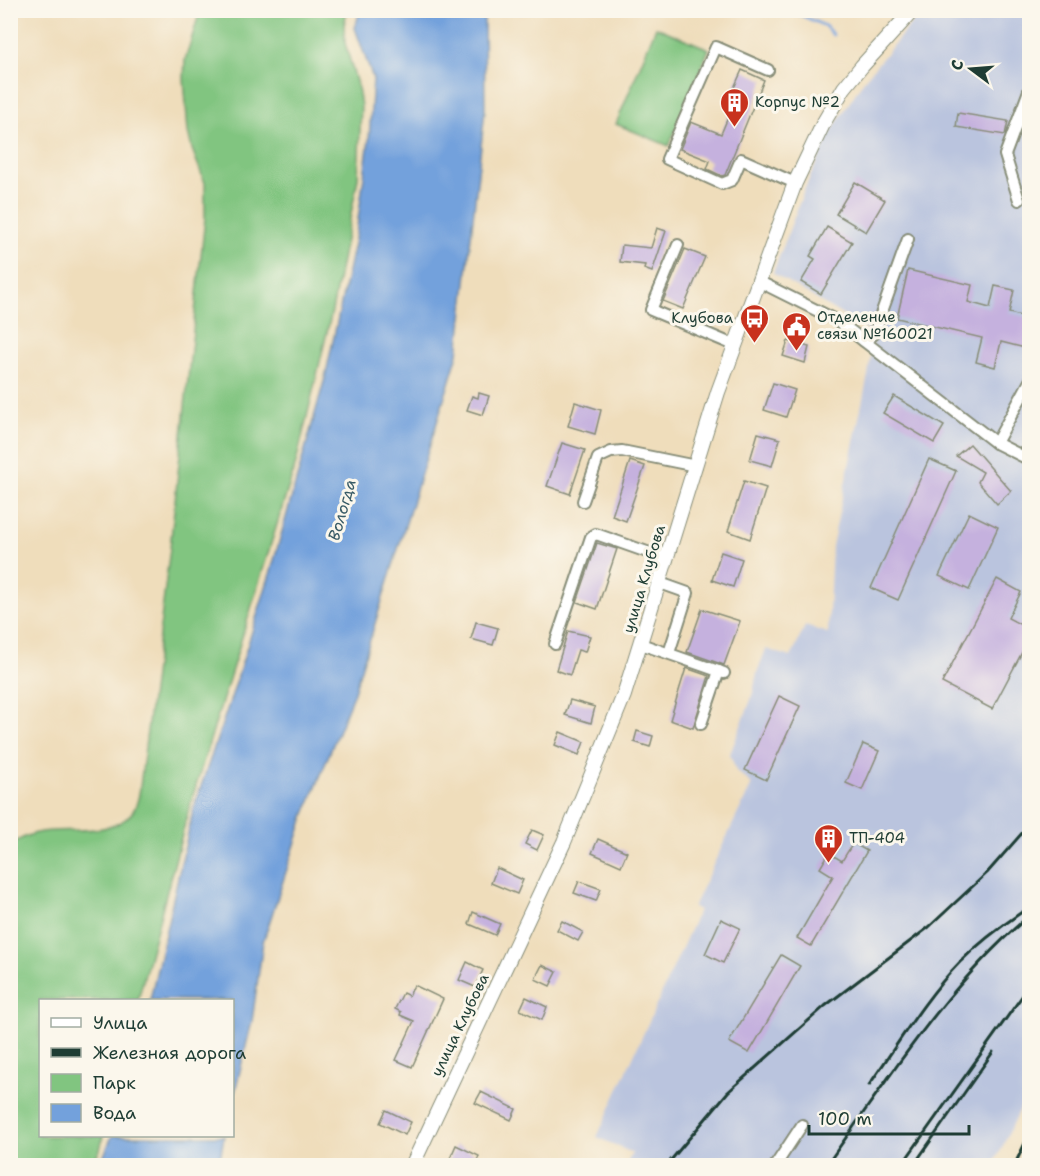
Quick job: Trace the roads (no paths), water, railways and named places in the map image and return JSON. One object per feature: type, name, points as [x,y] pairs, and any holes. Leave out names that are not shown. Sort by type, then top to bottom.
[{"type":"main road","name":"улица Клубова","points":[[412,1166],[564,842],[620,705],[734,345],[795,183],[838,98],[862,66],[913,10]]},
{"type":"lane","points":[[768,70],[716,47],[667,159],[722,184],[732,180],[741,159],[795,183]]},
{"type":"lane","points":[[1019,200],[1005,155],[1029,88]]},
{"type":"lane","points":[[864,341],[874,334],[908,239]]},
{"type":"lane","points":[[678,245],[651,310],[734,345]]},
{"type":"lane","points":[[758,281],[838,321],[996,443],[1029,460]]},
{"type":"lane","points":[[996,443],[1029,381]]},
{"type":"lane","points":[[583,501],[598,458],[611,452],[633,453],[696,466]]},
{"type":"lane","points":[[555,644],[591,537],[596,534],[667,559]]},
{"type":"lane","points":[[660,583],[688,593],[669,653]]},
{"type":"lane","points":[[641,644],[722,672],[701,724]]},
{"type":"lane","points":[[775,1166],[802,1125]]},
{"type":"water","name":"Вологда","points":[[360,10],[484,11],[485,110],[458,354],[353,695],[305,814],[263,942],[252,1021],[234,1096],[234,999],[150,999],[194,807],[271,571],[325,378],[356,234],[369,140],[373,79],[355,28]]},
{"type":"water","points":[[112,1137],[224,1137],[219,1165],[100,1165]]},
{"type":"waterway","points":[[789,10],[825,26],[833,35]]},
{"type":"railway","points":[[666,1166],[728,1092],[825,1006],[929,927],[987,873],[1030,824]]},
{"type":"railway","points":[[869,1085],[923,1006],[947,976],[982,942],[1022,912]]},
{"type":"railway","points":[[826,1166],[945,1002],[1000,942],[1030,915]]},
{"type":"railway","points":[[901,1166],[1030,985]]},
{"type":"railway","points":[[913,1166],[993,1052]]},
{"type":"railway","points":[[1014,1166],[1030,1133]]},
{"type":"railway","points":[[1025,1166],[1030,1156]]},
{"type":"place","name":"Корпус №2","points":[[734,128]]},
{"type":"place","name":"Клубова","points":[[754,344]]},
{"type":"place","name":"Отделение связи №160021","points":[[796,352]]},
{"type":"place","name":"ТП-404","points":[[828,864]]}]
